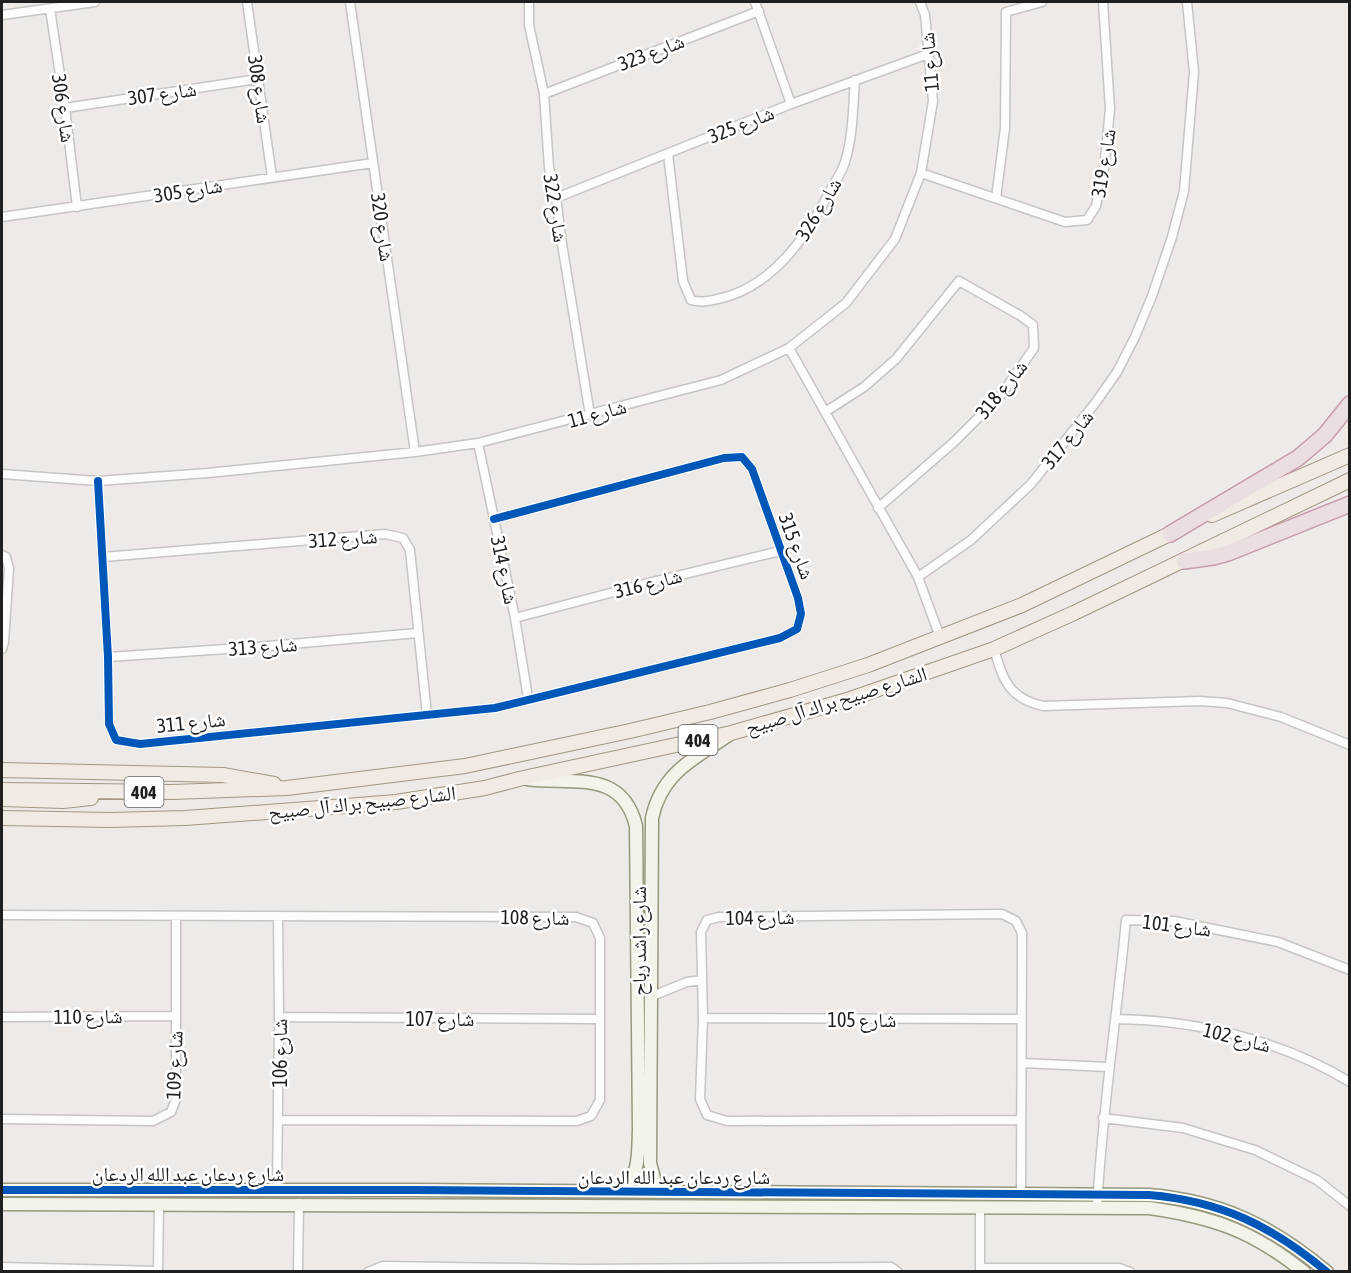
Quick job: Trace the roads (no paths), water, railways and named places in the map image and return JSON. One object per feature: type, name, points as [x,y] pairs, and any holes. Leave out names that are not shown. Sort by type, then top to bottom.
[{"type":"highway","points":[[1170,534],[1298,458],[1325,435],[1350,404]]},
{"type":"highway","points":[[1184,561],[1227,553],[1350,504]]},
{"type":"main road","name":"الشارع صبيح براك آل صبيح","points":[[2,790],[172,792],[287,788],[465,766],[699,715],[790,690],[868,665],[1022,605],[1170,534],[1350,455]]},
{"type":"main road","name":"الشارع صبيح براك آل صبيح","points":[[2,818],[142,819],[307,809],[418,799],[485,788],[519,778],[731,733],[847,700],[994,649],[1184,561],[1350,480]]},
{"type":"main road","points":[[2,770],[223,775],[260,780],[287,788]]},
{"type":"main road","points":[[2,800],[74,801],[110,792]]},
{"type":"street","points":[[2,15],[95,2]]},
{"type":"street","name":"شارع 308","points":[[247,2],[272,177]]},
{"type":"street","name":"شارع 320","points":[[350,2],[414,452]]},
{"type":"street","name":"شارع 322","points":[[529,2],[529,25],[544,94],[549,168],[556,198],[590,415]]},
{"type":"street","points":[[755,2],[791,104]]},
{"type":"street","name":"شارع 11","points":[[2,474],[98,481],[208,473],[414,452],[478,443],[721,380],[789,348],[846,303],[864,282],[895,240],[921,173],[933,101],[925,15],[920,2]]},
{"type":"street","points":[[996,198],[1005,128],[1006,12],[1041,2]]},
{"type":"street","name":"شارع 319","points":[[921,173],[1065,222],[1087,220],[1096,206],[1104,169],[1110,109],[1102,2]]},
{"type":"street","name":"شارع 317","points":[[918,577],[970,540],[1031,484],[1096,402],[1117,372],[1135,337],[1172,237],[1184,191],[1194,72],[1187,2]]},
{"type":"street","name":"شارع 306","points":[[50,9],[77,207]]},
{"type":"street","name":"شارع 323","points":[[544,94],[759,11]]},
{"type":"street","name":"شارع 325","points":[[556,198],[791,104],[928,54]]},
{"type":"street","name":"شارع 307","points":[[65,108],[258,79]]},
{"type":"street","name":"شارع 326","points":[[668,154],[683,281],[687,294],[691,300],[699,303],[731,296],[764,278],[796,247],[817,217],[844,163],[852,127],[855,80]]},
{"type":"street","name":"شارع 305","points":[[2,217],[374,163]]},
{"type":"street","name":"شارع 318","points":[[825,412],[864,387],[896,359],[959,281],[1021,315],[1034,325],[1034,348],[1002,394],[954,442],[878,508]]},
{"type":"street","points":[[789,348],[918,577],[940,637]]},
{"type":"street","name":"شارع 314","points":[[478,443],[515,618],[528,698]]},
{"type":"street","name":"شارع 315","points":[[494,519],[724,458],[742,457],[752,469],[798,598],[801,614],[797,629],[780,638],[528,698]]},
{"type":"street","name":"شارع 311","points":[[98,481],[108,657],[109,724],[117,740],[140,744],[427,715],[495,708],[528,698]]},
{"type":"street","name":"شارع 312","points":[[103,557],[385,534],[403,538],[410,550],[427,715]]},
{"type":"street","name":"شارع 316","points":[[515,618],[780,551]]},
{"type":"street","points":[[2,555],[6,557],[9,568],[2,649]]},
{"type":"street","name":"شارع 313","points":[[108,657],[418,633]]},
{"type":"street","points":[[994,649],[1006,683],[1022,699],[1043,706],[1200,700],[1227,703],[1281,717],[1350,745]]},
{"type":"street","name":"شارع راشد رباح","points":[[622,1191],[644,1163],[650,997],[651,826],[655,805],[660,792],[676,771],[731,733]]},
{"type":"street","name":"شارع راشد رباح","points":[[519,778],[603,784],[619,794],[634,817],[638,869],[639,1130],[644,1163],[663,1192]]},
{"type":"street","name":"شارع 104","points":[[1020,1120],[727,1121],[707,1115],[700,1099],[703,1018],[701,932],[707,920],[719,917],[1002,914],[1016,921],[1022,933],[1021,1194]]},
{"type":"street","name":"شارع 108","points":[[2,915],[576,917],[593,923],[600,938],[600,1100],[594,1113],[587,1118],[577,1121],[278,1120]]},
{"type":"street","name":"شارع 106","points":[[277,1190],[278,916]]},
{"type":"street","name":"شارع 109","points":[[2,1119],[153,1121],[171,1112],[176,1099],[176,917]]},
{"type":"street","name":"شارع 101","points":[[1097,1208],[1108,1067],[1116,1019],[1126,920],[1174,921],[1278,942],[1350,970]]},
{"type":"street","points":[[650,997],[687,982],[702,980]]},
{"type":"street","name":"شارع 110","points":[[2,1017],[175,1016]]},
{"type":"street","name":"شارع 107","points":[[279,1017],[600,1019]]},
{"type":"street","name":"شارع 105","points":[[703,1018],[1021,1019]]},
{"type":"street","name":"شارع 102","points":[[1116,1019],[1155,1020],[1236,1035],[1282,1048],[1350,1082]]},
{"type":"street","points":[[1022,1063],[1108,1067]]},
{"type":"street","points":[[1103,1119],[1183,1128],[1255,1150],[1317,1180],[1350,1206]]},
{"type":"street","name":"شارع ردعان عبد الله الردعان","points":[[2,1190],[622,1191],[1098,1194],[1175,1197],[1212,1213],[1260,1240],[1304,1272]]},
{"type":"street","points":[[34,1190],[34,1203]]},
{"type":"street","points":[[415,1190],[415,1204]]},
{"type":"street","points":[[498,1191],[498,1205]]},
{"type":"street","points":[[2,1267],[158,1271],[159,1203]]},
{"type":"street","points":[[298,1272],[299,1203]]},
{"type":"street","name":"شارع ردعان عبد الله الردعان","points":[[2,1204],[299,1203],[980,1209],[1149,1208],[1212,1213],[1258,1224],[1282,1237],[1327,1272]]},
{"type":"street","points":[[980,1209],[980,1270],[1119,1268],[1130,1272]]},
{"type":"street","points":[[368,1272],[383,1266],[584,1270],[891,1267],[898,1272]]}]
